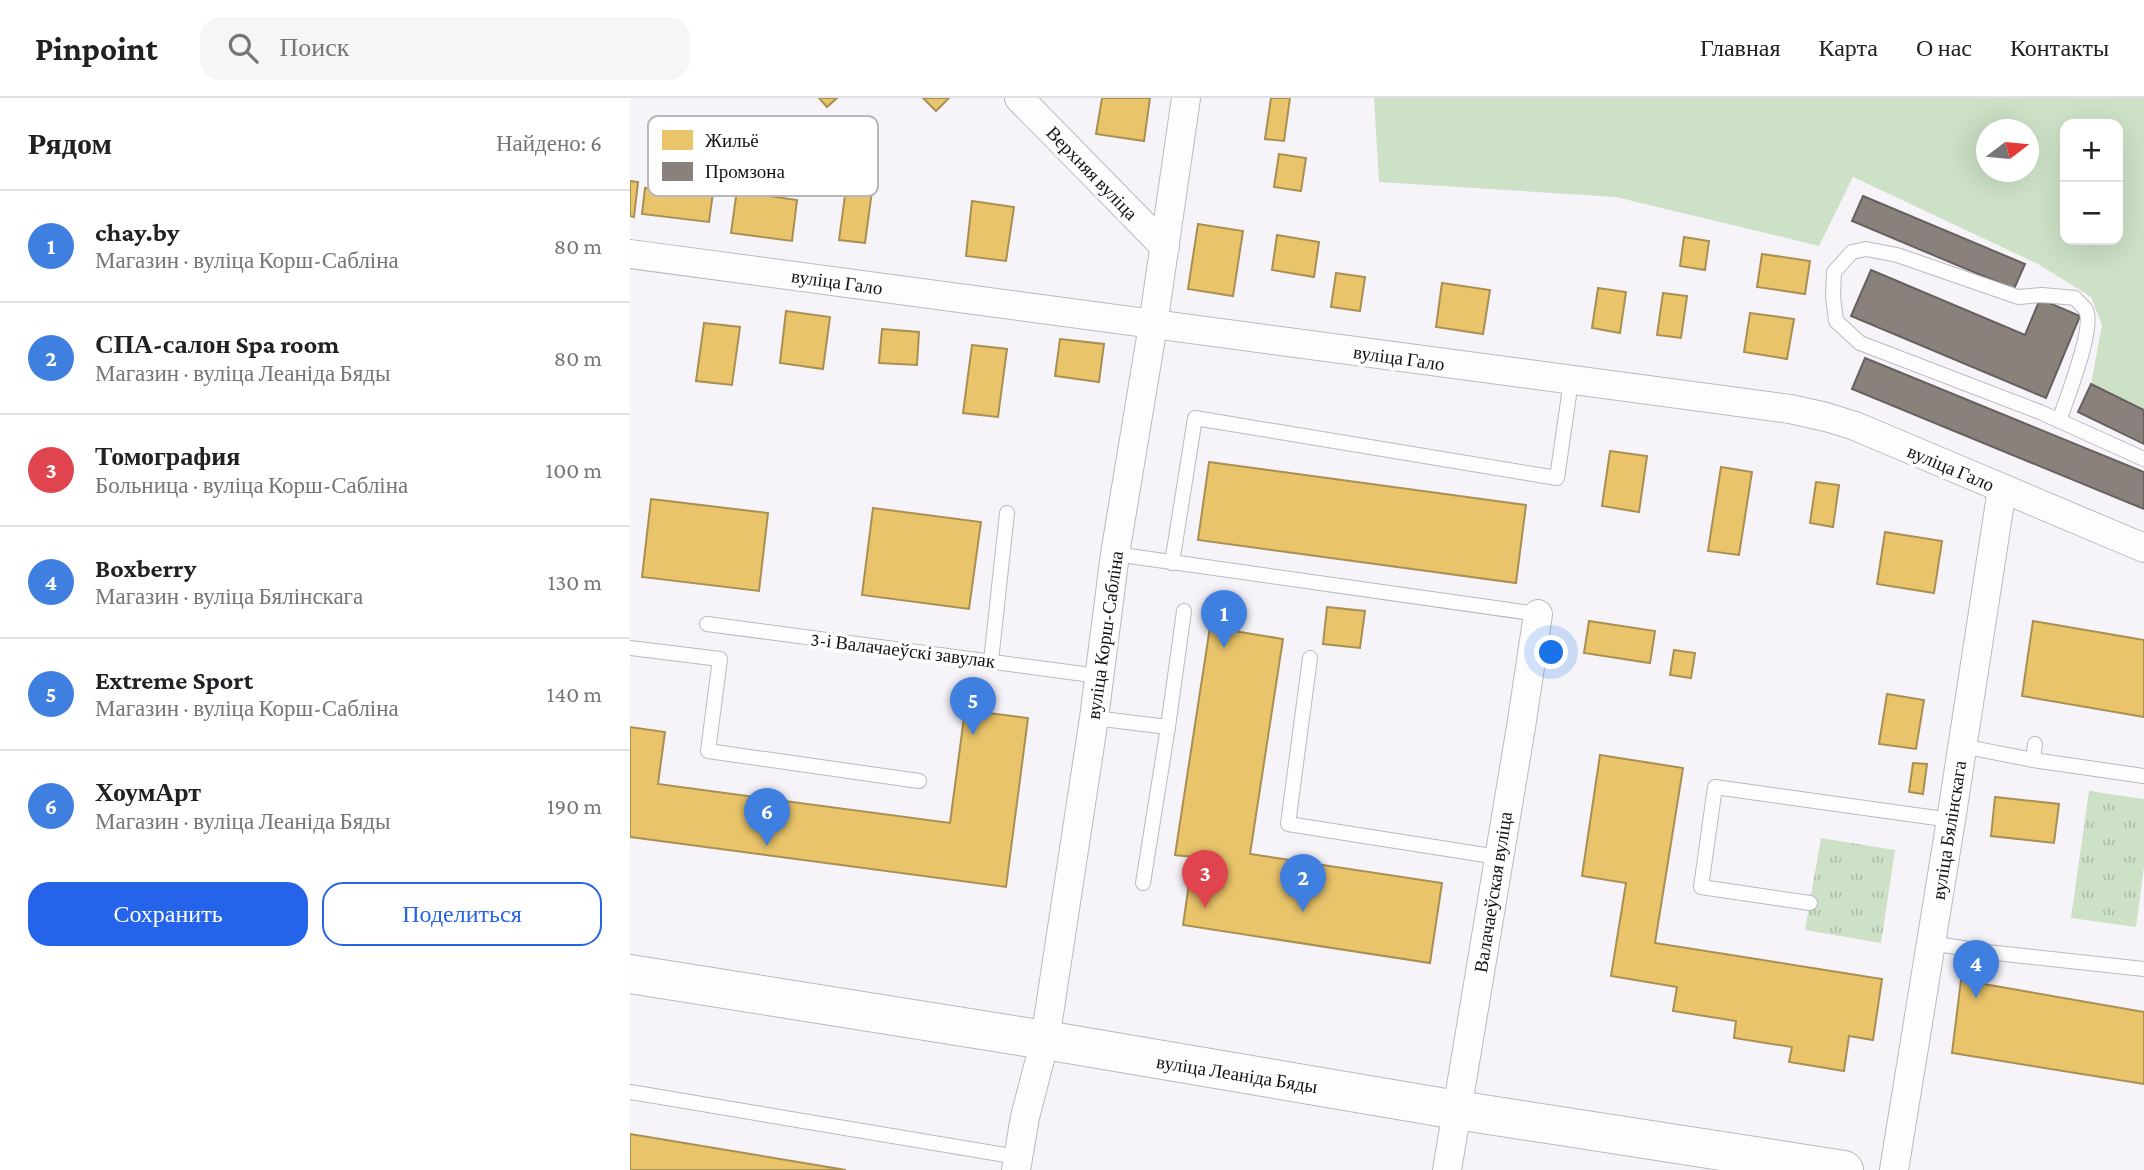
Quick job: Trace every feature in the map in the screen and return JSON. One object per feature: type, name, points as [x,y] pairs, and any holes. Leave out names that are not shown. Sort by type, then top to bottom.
[{"type":"main road","name":"вуліца Леаніда Бяды","points":[[630,974],[1045,1040],[1457,1110],[1844,1170]]},
{"type":"street","name":"Верхняя вуліца","points":[[1019,98],[1165,247]]},
{"type":"street","name":"вуліца Корш-Сабліна","points":[[1017,1164],[1025,1116],[1045,1040],[1094,718],[1115,554],[1153,325],[1186,98]]},
{"type":"street","name":"вуліца Гало","points":[[630,254],[1790,409],[1854,426],[2144,548]]},
{"type":"street","name":"вуліца Бялінскага","points":[[1894,1170],[2002,489]]},
{"type":"street","name":"Валачаеўская вуліца","points":[[1447,1170],[1538,614]]},
{"type":"lane","points":[[2059,421],[2088,326],[2087,312],[2075,298],[2042,295],[2018,297],[1897,255],[1866,249],[1852,252],[1834,272],[1836,321],[1860,343],[2059,421],[2144,459]]},
{"type":"lane","points":[[1172,563],[1195,418],[1557,478],[1571,381]]},
{"type":"lane","points":[[991,661],[1007,513]]},
{"type":"lane","points":[[1115,554],[1538,614]]},
{"type":"lane","points":[[1143,883],[1184,611]]},
{"type":"lane","name":"3-і Валачаеўскі завулак","points":[[707,624],[1099,676]]},
{"type":"lane","points":[[630,648],[720,659],[708,751],[919,781]]},
{"type":"lane","points":[[1310,658],[1288,824],[1498,857]]},
{"type":"lane","points":[[1094,718],[1168,727]]},
{"type":"lane","points":[[2033,760],[2035,744]]},
{"type":"lane","points":[[1962,746],[2033,760],[2144,776]]},
{"type":"lane","points":[[1810,902],[1701,887],[1715,787],[1951,820]]},
{"type":"lane","points":[[1931,943],[1987,952],[2144,969]]},
{"type":"lane","points":[[1985,972],[1987,952]]},
{"type":"lane","points":[[630,1092],[1017,1164]]},
{"type":"green space","points":[[1374,98],[2144,98],[2144,410],[2091,384],[2102,325],[2091,297],[2038,264],[1853,177],[1819,246],[1616,197],[1379,182]]},
{"type":"green space","points":[[2089,791],[2144,799],[2144,866],[2136,927],[2071,918]]},
{"type":"green space","points":[[1821,838],[1895,850],[1881,943],[1805,930]]},
{"type":"building: Жильё","points":[[819,98],[837,98],[827,107]]},
{"type":"building: Жильё","points":[[923,98],[949,98],[936,111]]},
{"type":"building: Жильё","points":[[1102,98],[1150,98],[1144,141],[1096,134]]},
{"type":"building: Жильё","points":[[1271,98],[1290,98],[1284,141],[1265,139]]},
{"type":"building: Жильё","points":[[1279,154],[1306,158],[1301,191],[1274,187]]},
{"type":"building: Жильё","points":[[630,181],[638,182],[634,217],[630,216]]},
{"type":"building: Жильё","points":[[645,188],[648,188],[648,196],[712,196],[709,222],[642,214]]},
{"type":"building: Жильё","points":[[736,196],[769,196],[797,200],[792,241],[731,233]]},
{"type":"building: Жильё","points":[[845,196],[871,196],[865,243],[839,240]]},
{"type":"building: Жильё","points":[[972,201],[1014,207],[1006,261],[966,256]]},
{"type":"building: Жильё","points":[[1198,224],[1243,231],[1233,296],[1188,289]]},
{"type":"building: Жильё","points":[[1277,235],[1319,242],[1314,277],[1272,270]]},
{"type":"building: Жильё","points":[[1684,237],[1709,241],[1705,270],[1680,266]]},
{"type":"building: Жильё","points":[[1762,254],[1810,261],[1805,294],[1757,287]]},
{"type":"building: Жильё","points":[[1336,273],[1365,277],[1360,311],[1331,307]]},
{"type":"building: Жильё","points":[[1442,283],[1490,290],[1483,334],[1436,327]]},
{"type":"building: Жильё","points":[[1598,288],[1626,292],[1620,333],[1592,328]]},
{"type":"building: Жильё","points":[[1663,293],[1687,296],[1681,338],[1657,335]]},
{"type":"building: Жильё","points":[[786,311],[830,317],[823,369],[780,363]]},
{"type":"building: Жильё","points":[[1750,313],[1794,319],[1787,359],[1744,352]]},
{"type":"building: Жильё","points":[[704,323],[740,327],[732,385],[696,381]]},
{"type":"building: Жильё","points":[[882,329],[919,332],[917,365],[879,363]]},
{"type":"building: Жильё","points":[[1060,339],[1104,344],[1099,382],[1055,376]]},
{"type":"building: Жильё","points":[[972,345],[1007,349],[998,417],[963,413]]},
{"type":"building: Жильё","points":[[1610,451],[1647,456],[1639,512],[1602,506]]},
{"type":"building: Жильё","points":[[1209,462],[1526,505],[1516,583],[1198,540]]},
{"type":"building: Жильё","points":[[1721,467],[1752,472],[1739,555],[1708,551]]},
{"type":"building: Жильё","points":[[1816,482],[1839,485],[1833,527],[1810,523]]},
{"type":"building: Жильё","points":[[651,499],[768,513],[759,591],[642,577]]},
{"type":"building: Жильё","points":[[873,508],[981,522],[969,609],[862,595]]},
{"type":"building: Жильё","points":[[1885,532],[1942,541],[1934,593],[1877,584]]},
{"type":"building: Жильё","points":[[1327,607],[1365,611],[1360,648],[1323,644]]},
{"type":"building: Жильё","points":[[1589,621],[1655,631],[1650,663],[1584,653]]},
{"type":"building: Жильё","points":[[2033,621],[2144,640],[2144,717],[2022,696]]},
{"type":"building: Жильё","points":[[1210,627],[1283,639],[1250,854],[1442,883],[1430,963],[1183,925],[1193,857],[1175,855]]},
{"type":"building: Жильё","points":[[1674,650],[1695,653],[1691,678],[1670,675]]},
{"type":"building: Жильё","points":[[1887,694],[1924,700],[1916,749],[1879,744]]},
{"type":"building: Жильё","points":[[965,710],[1028,718],[1006,887],[630,837],[630,727],[665,732],[658,784],[950,823]]},
{"type":"building: Жильё","points":[[1600,755],[1683,768],[1655,943],[1882,979],[1873,1040],[1849,1036],[1844,1071],[1789,1062],[1792,1047],[1734,1038],[1736,1021],[1673,1011],[1677,987],[1611,976],[1626,883],[1582,876]]},
{"type":"building: Жильё","points":[[1913,763],[1927,764],[1923,794],[1909,792]]},
{"type":"building: Жильё","points":[[1995,797],[2059,804],[2054,843],[1991,836]]},
{"type":"building: Жильё","points":[[1961,980],[2144,1012],[2144,1084],[1952,1053]]},
{"type":"building: Жильё","points":[[630,1134],[846,1170],[630,1170]]},
{"type":"building: Промзона","points":[[1863,196],[2025,264],[2014,289],[1852,221]]},
{"type":"building: Промзона","points":[[1871,270],[2025,335],[2040,299],[2080,316],[2046,398],[1851,316]]},
{"type":"building: Промзона","points":[[1865,358],[2144,472],[2144,509],[1852,389]]},
{"type":"building: Промзона","points":[[2091,384],[2144,410],[2144,444],[2078,412]]},
{"type":"place","name":"chay.by","points":[[1224,648]]},
{"type":"place","name":"Extreme Sport","points":[[973,735]]},
{"type":"place","name":"ХоумАрт","points":[[767,846]]},
{"type":"place","name":"Томография","points":[[1205,908]]},
{"type":"place","name":"СПА-салон Spa room","points":[[1303,912]]},
{"type":"place","name":"Boxberry","points":[[1976,998]]}]
